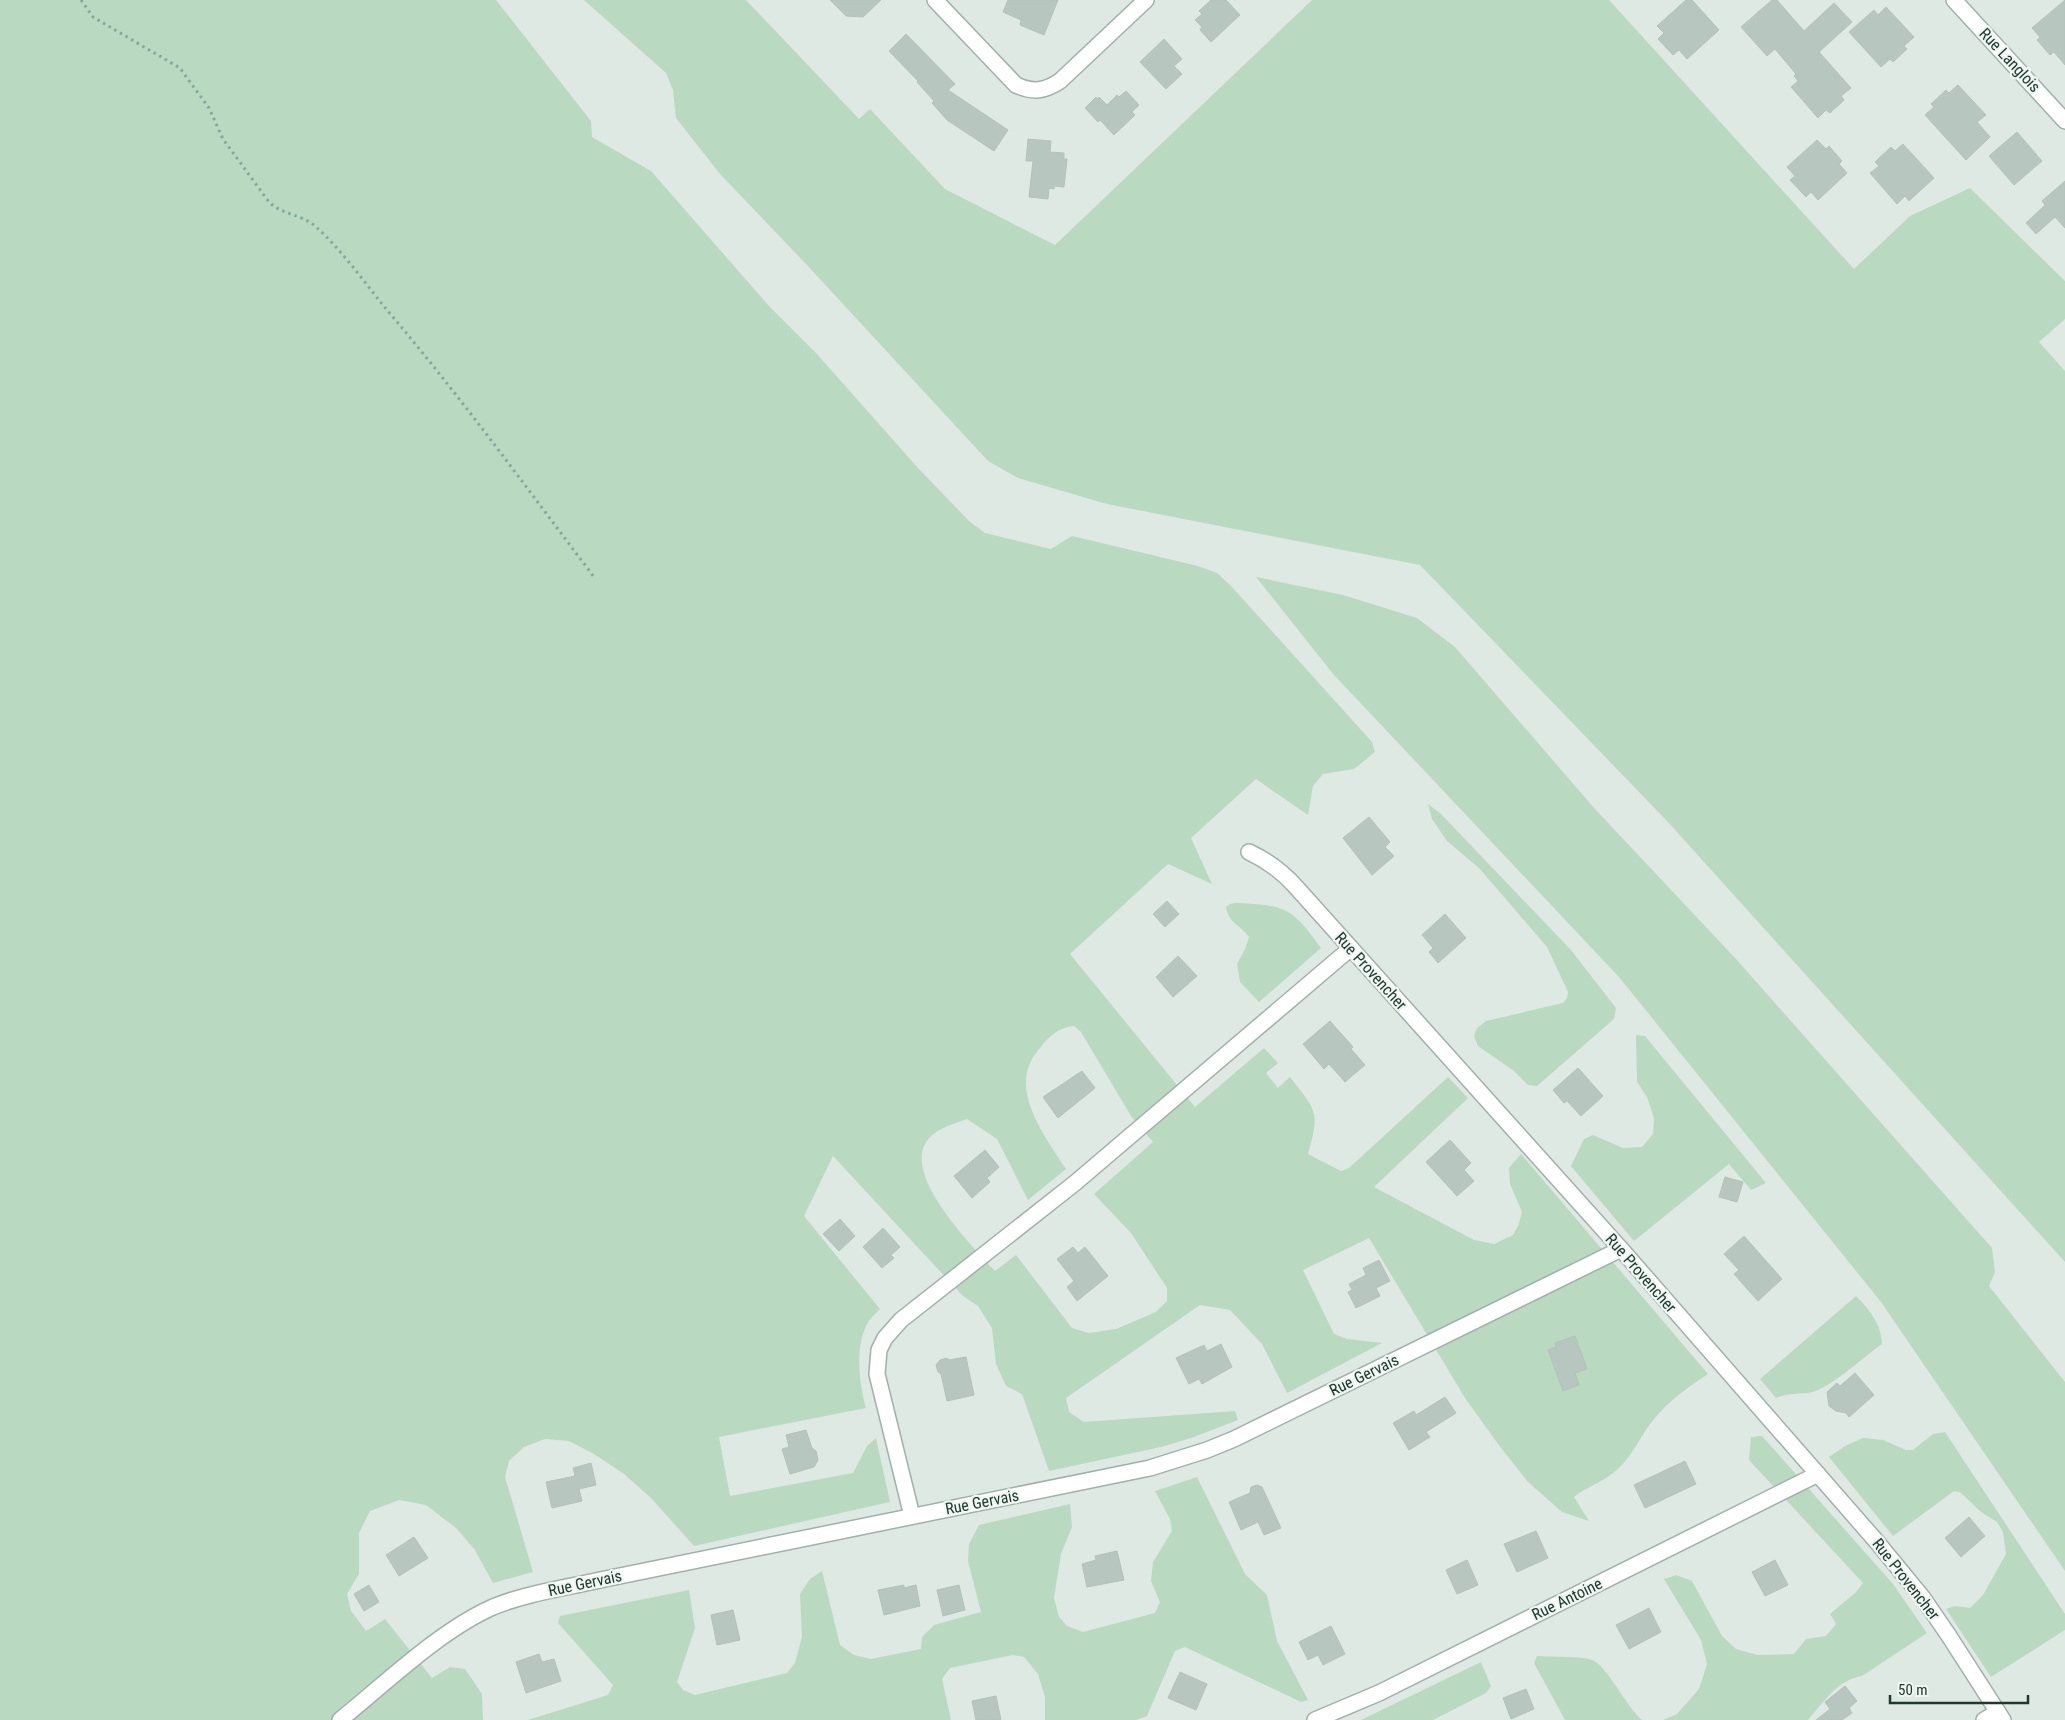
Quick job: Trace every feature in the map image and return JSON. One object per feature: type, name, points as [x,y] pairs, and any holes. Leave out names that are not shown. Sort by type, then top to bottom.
[{"type":"street","points":[[935,0],[1016,85],[1027,90],[1038,91],[1050,88],[1060,81],[1146,0]]},
{"type":"street","name":"Rue Langlois","points":[[1954,0],[2065,121]]},
{"type":"street","name":"Rue Provencher","points":[[1249,852],[1268,861],[1282,872],[1621,1249],[1818,1474],[1877,1542],[1922,1598],[2000,1716]]},
{"type":"street","points":[[912,1516],[877,1374],[879,1350],[884,1338],[901,1320],[1111,1154],[1350,948]]},
{"type":"street","name":"Rue Gervais","points":[[340,1720],[444,1636],[468,1620],[503,1604],[521,1598],[600,1580],[1150,1468],[1207,1450],[1234,1439],[1621,1249]]},
{"type":"street","name":"Rue Antoine","points":[[1315,1720],[1379,1693],[1818,1474]]},
{"type":"street","points":[[1984,1720],[2000,1716]]},
{"type":"path","points":[[81,0],[93,17],[180,68],[209,108],[224,139],[269,202],[276,209],[303,218],[315,226],[337,250],[424,354],[594,577]]},
{"type":"green space","points":[[0,0],[496,0],[591,121],[592,137],[651,171],[769,306],[816,353],[918,468],[969,521],[985,533],[1051,549],[1072,536],[1198,566],[1217,573],[1232,587],[1372,742],[1375,752],[1354,769],[1323,774],[1313,786],[1308,815],[1256,779],[1191,838],[1212,884],[1168,864],[1070,954],[1195,1107],[1264,1048],[1278,1063],[1266,1073],[1278,1088],[1290,1077],[1314,1112],[1314,1129],[1308,1154],[1341,1171],[1349,1168],[1448,1077],[1468,1098],[1374,1187],[1474,1240],[1494,1244],[1513,1235],[1518,1226],[1522,1212],[1510,1184],[1509,1168],[1521,1154],[1708,1374],[1680,1394],[1661,1411],[1620,1467],[1574,1497],[1589,1521],[1562,1512],[1528,1482],[1465,1398],[1369,1238],[1303,1270],[1334,1334],[1347,1339],[1382,1343],[1287,1393],[1262,1344],[1230,1310],[1200,1305],[1066,1398],[1069,1412],[1084,1422],[1235,1411],[1238,1420],[1161,1447],[1049,1471],[1022,1394],[1006,1386],[996,1364],[992,1328],[978,1306],[963,1296],[833,1156],[804,1216],[880,1309],[869,1321],[861,1341],[859,1364],[861,1387],[866,1408],[719,1437],[730,1496],[853,1473],[867,1446],[876,1438],[890,1502],[694,1546],[651,1498],[624,1474],[594,1454],[569,1441],[545,1439],[524,1447],[509,1461],[505,1477],[533,1572],[493,1583],[475,1550],[456,1528],[426,1505],[399,1500],[370,1511],[359,1533],[359,1574],[347,1594],[351,1611],[366,1631],[385,1619],[432,1678],[450,1667],[465,1669],[482,1694],[483,1720],[0,1720]],"holes":[[[1074,1026],[1081,1032],[1131,1116],[1153,1142],[1094,1194],[1131,1233],[1167,1288],[1167,1301],[1156,1312],[1116,1329],[1089,1333],[1072,1328],[1016,1255],[995,1271],[954,1224],[940,1204],[928,1184],[922,1164],[924,1147],[935,1133],[967,1119],[997,1139],[1028,1200],[1066,1169],[1035,1118],[1026,1089],[1027,1075],[1034,1056],[1054,1033],[1063,1028]]]},
{"type":"green space","points":[[584,0],[746,0],[859,119],[870,109],[945,189],[1055,245],[1312,0],[1609,0],[1854,269],[1910,216],[1970,188],[2065,281],[2065,319],[2039,342],[2065,371],[2065,1262],[1667,821],[1420,565],[1107,504],[1018,478],[988,461],[720,174],[676,118],[673,90],[666,73]]},
{"type":"green space","points":[[1256,577],[1343,595],[1417,618],[1455,647],[1595,809],[1736,959],[1992,1248],[1995,1272],[1989,1286],[2065,1382],[2065,1571],[1881,1302],[1619,977],[1334,675]]},
{"type":"green space","points":[[1428,804],[1441,814],[1571,950],[1616,1008],[1614,1019],[1537,1086],[1528,1085],[1514,1071],[1478,1046],[1474,1036],[1477,1028],[1486,1021],[1563,1003],[1567,998],[1568,992],[1547,947],[1479,868],[1447,841],[1432,819]]},
{"type":"green space","points":[[1236,903],[1266,905],[1286,911],[1303,924],[1321,948],[1259,1002],[1240,982],[1237,964],[1249,937],[1232,920],[1227,912],[1226,907]]},
{"type":"green space","points":[[1636,1035],[1645,1036],[1766,1183],[1751,1190],[1729,1164],[1634,1241],[1571,1166],[1584,1139],[1593,1135],[1623,1148],[1642,1147],[1653,1134],[1654,1118],[1647,1097],[1637,1082]]},
{"type":"green space","points":[[1856,1296],[1874,1318],[1880,1330],[1882,1344],[1843,1375],[1818,1390],[1776,1398],[1760,1379]]},
{"type":"green space","points":[[1945,1432],[2065,1614],[2065,1630],[1991,1677],[1946,1609],[1955,1606],[1970,1608],[1983,1595],[2006,1554],[2003,1532],[1997,1522],[1981,1512],[1960,1492],[1954,1491],[1893,1536],[1829,1457],[1845,1446],[1863,1438],[1883,1440],[1906,1450],[1913,1450],[1933,1434]]},
{"type":"green space","points":[[1762,1436],[1893,1584],[1927,1633],[1862,1676],[1853,1678],[1838,1687],[1808,1720],[1663,1720],[1677,1714],[1699,1689],[1707,1664],[1701,1640],[1664,1579],[1676,1575],[1692,1581],[1722,1636],[1736,1649],[1757,1655],[1794,1654],[1806,1639],[1826,1636],[1836,1624],[1830,1614],[1856,1592],[1863,1583],[1749,1460],[1751,1437]]},
{"type":"green space","points":[[1197,1477],[1245,1574],[1267,1595],[1277,1641],[1308,1700],[1301,1702],[1185,1647],[1175,1651],[1147,1716],[1136,1720],[1045,1720],[1045,1697],[1038,1674],[1024,1657],[1013,1655],[950,1668],[942,1679],[951,1720],[528,1720],[608,1695],[613,1685],[558,1623],[560,1616],[689,1590],[695,1628],[677,1682],[683,1690],[695,1695],[787,1673],[795,1663],[802,1637],[800,1594],[810,1579],[822,1571],[840,1645],[854,1655],[871,1659],[921,1649],[922,1637],[934,1625],[981,1612],[968,1561],[969,1544],[979,1525],[1070,1504],[1072,1527],[1061,1554],[1054,1598],[1059,1617],[1067,1626],[1083,1632],[1155,1613],[1160,1602],[1151,1581],[1153,1562],[1172,1531],[1170,1519],[1155,1491]]},
{"type":"green space","points":[[1537,1656],[1581,1658],[1598,1663],[1642,1720],[1565,1720],[1534,1663]]},
{"type":"green space","points":[[1481,1662],[1491,1686],[1486,1693],[1433,1720],[1361,1720]]},
{"type":"building","points":[[830,0],[881,0],[863,17],[846,16]]},
{"type":"building","points":[[1008,0],[1058,0],[1044,35],[1020,25],[1021,20],[1003,12]]},
{"type":"building","points":[[1211,0],[1226,0],[1240,15],[1211,42],[1200,30],[1202,27],[1195,20],[1202,14],[1199,11]]},
{"type":"building","points":[[1686,0],[1692,0],[1719,30],[1687,59],[1679,50],[1673,55],[1658,39],[1664,33],[1657,26]]},
{"type":"building","points":[[1772,0],[1777,0],[1804,31],[1834,3],[1852,22],[1819,52],[1851,88],[1841,96],[1844,100],[1830,113],[1826,110],[1818,118],[1791,87],[1798,81],[1794,76],[1796,74],[1775,49],[1767,56],[1741,27]]},
{"type":"building","points":[[2065,0],[2065,65],[2054,52],[2050,55],[2037,40],[2040,37],[2032,28]]},
{"type":"building","points":[[1886,7],[1914,37],[1904,46],[1907,49],[1893,62],[1890,59],[1881,67],[1849,32],[1874,10],[1878,15]]},
{"type":"building","points":[[906,34],[955,84],[948,90],[1008,130],[994,151],[947,120],[932,103],[934,101],[918,81],[889,51]]},
{"type":"building","points":[[1164,39],[1182,59],[1174,66],[1182,74],[1166,89],[1140,62]]},
{"type":"building","points":[[1958,85],[1986,115],[1977,122],[1990,137],[1966,160],[1925,115],[1934,107],[1931,104],[1946,90],[1949,93]]},
{"type":"building","points":[[1126,91],[1139,105],[1132,112],[1135,115],[1114,135],[1085,108],[1096,97],[1097,99],[1099,97],[1107,105],[1117,95],[1119,97]]},
{"type":"building","points":[[2017,132],[2042,161],[2014,185],[1989,156]]},
{"type":"building","points":[[1028,139],[1051,141],[1050,152],[1064,153],[1064,159],[1067,159],[1064,187],[1054,186],[1054,189],[1049,188],[1048,199],[1029,197],[1033,161],[1026,161]]},
{"type":"building","points":[[1817,140],[1826,149],[1829,146],[1842,161],[1839,164],[1847,173],[1818,200],[1811,192],[1806,197],[1790,180],[1795,176],[1787,167]]},
{"type":"building","points":[[1903,144],[1934,178],[1909,201],[1905,196],[1897,204],[1870,173],[1879,166],[1875,162],[1891,147],[1895,151]]},
{"type":"building","points":[[2065,181],[2065,228],[2055,217],[2036,234],[2026,223],[2045,205],[2042,201]]},
{"type":"building","points":[[1369,817],[1390,842],[1385,847],[1394,856],[1372,875],[1343,838]]},
{"type":"building","points":[[1167,901],[1179,914],[1165,927],[1153,914]]},
{"type":"building","points":[[1445,914],[1466,938],[1438,963],[1429,952],[1433,948],[1422,935]]},
{"type":"building","points":[[1178,956],[1197,976],[1173,997],[1156,977]]},
{"type":"building","points":[[1330,1021],[1353,1047],[1351,1049],[1365,1065],[1345,1082],[1329,1064],[1324,1069],[1303,1044]]},
{"type":"building","points":[[1578,1068],[1603,1096],[1581,1116],[1567,1101],[1564,1103],[1553,1090]]},
{"type":"building","points":[[1082,1071],[1095,1088],[1058,1118],[1043,1097]]},
{"type":"building","points":[[1450,1140],[1471,1163],[1464,1170],[1474,1181],[1457,1196],[1426,1162]]},
{"type":"building","points":[[985,1150],[999,1167],[987,1178],[990,1182],[972,1198],[954,1176]]},
{"type":"building","points":[[1725,1177],[1743,1182],[1737,1202],[1719,1197]]},
{"type":"building","points":[[840,1219],[855,1236],[839,1251],[823,1234]]},
{"type":"building","points":[[883,1228],[900,1247],[891,1255],[894,1258],[882,1268],[863,1247]]},
{"type":"building","points":[[1744,1236],[1782,1279],[1758,1301],[1734,1274],[1739,1270],[1724,1254]]},
{"type":"building","points":[[1073,1247],[1078,1253],[1085,1247],[1108,1276],[1077,1301],[1067,1287],[1074,1281],[1057,1259]]},
{"type":"building","points":[[1379,1260],[1390,1281],[1376,1288],[1380,1296],[1356,1308],[1348,1292],[1352,1290],[1349,1284],[1366,1275],[1363,1268]]},
{"type":"building","points":[[1575,1336],[1587,1369],[1575,1373],[1579,1385],[1563,1391],[1548,1350],[1556,1347],[1555,1343]]},
{"type":"building","points":[[1221,1344],[1232,1367],[1202,1384],[1199,1379],[1189,1384],[1176,1358],[1204,1345],[1207,1351]]},
{"type":"building","points":[[966,1357],[974,1395],[947,1401],[941,1374],[938,1372],[936,1365],[940,1360],[947,1358],[949,1360]]},
{"type":"building","points":[[1855,1373],[1874,1395],[1849,1417],[1846,1413],[1836,1411],[1829,1406],[1827,1392],[1837,1383],[1840,1386]]},
{"type":"building","points":[[1445,1397],[1456,1413],[1426,1432],[1430,1437],[1409,1450],[1393,1423],[1414,1411],[1416,1415]]},
{"type":"building","points":[[806,1430],[818,1460],[814,1467],[790,1474],[782,1449],[789,1447],[786,1435]]},
{"type":"building","points":[[1685,1461],[1696,1484],[1645,1508],[1634,1485]]},
{"type":"building","points":[[591,1463],[596,1485],[579,1489],[582,1501],[552,1508],[546,1482],[575,1476],[573,1468]]},
{"type":"building","points":[[1257,1485],[1262,1487],[1281,1528],[1264,1535],[1258,1522],[1241,1530],[1229,1502],[1250,1493],[1251,1487]]},
{"type":"building","points":[[1969,1517],[1985,1536],[1961,1557],[1945,1538]]},
{"type":"building","points":[[1536,1531],[1548,1558],[1517,1572],[1504,1544]]},
{"type":"building","points":[[414,1537],[428,1558],[399,1576],[386,1555]]},
{"type":"building","points":[[1117,1551],[1124,1580],[1087,1587],[1082,1564],[1096,1560],[1095,1556]]},
{"type":"building","points":[[1467,1560],[1478,1585],[1457,1594],[1446,1570]]},
{"type":"building","points":[[1775,1560],[1788,1585],[1765,1596],[1752,1572]]},
{"type":"building","points":[[369,1585],[379,1602],[364,1611],[354,1594]]},
{"type":"building","points":[[904,1585],[904,1588],[916,1585],[920,1606],[884,1615],[878,1590]]},
{"type":"building","points":[[959,1585],[965,1610],[943,1616],[937,1590]]},
{"type":"building","points":[[1649,1608],[1661,1632],[1629,1649],[1616,1625]]},
{"type":"building","points":[[733,1610],[740,1640],[717,1645],[711,1615]]},
{"type":"building","points":[[1331,1626],[1345,1654],[1323,1665],[1318,1655],[1308,1660],[1299,1642]]},
{"type":"building","points":[[539,1654],[542,1662],[554,1659],[561,1681],[526,1693],[516,1662]]},
{"type":"building","points":[[1180,1672],[1207,1684],[1196,1710],[1168,1698]]},
{"type":"building","points":[[1845,1686],[1857,1701],[1849,1708],[1852,1713],[1842,1720],[1816,1720],[1830,1709],[1825,1702]]},
{"type":"building","points":[[1526,1689],[1534,1709],[1511,1719],[1503,1698]]},
{"type":"building","points":[[996,1696],[1001,1720],[976,1720],[972,1701]]}]
